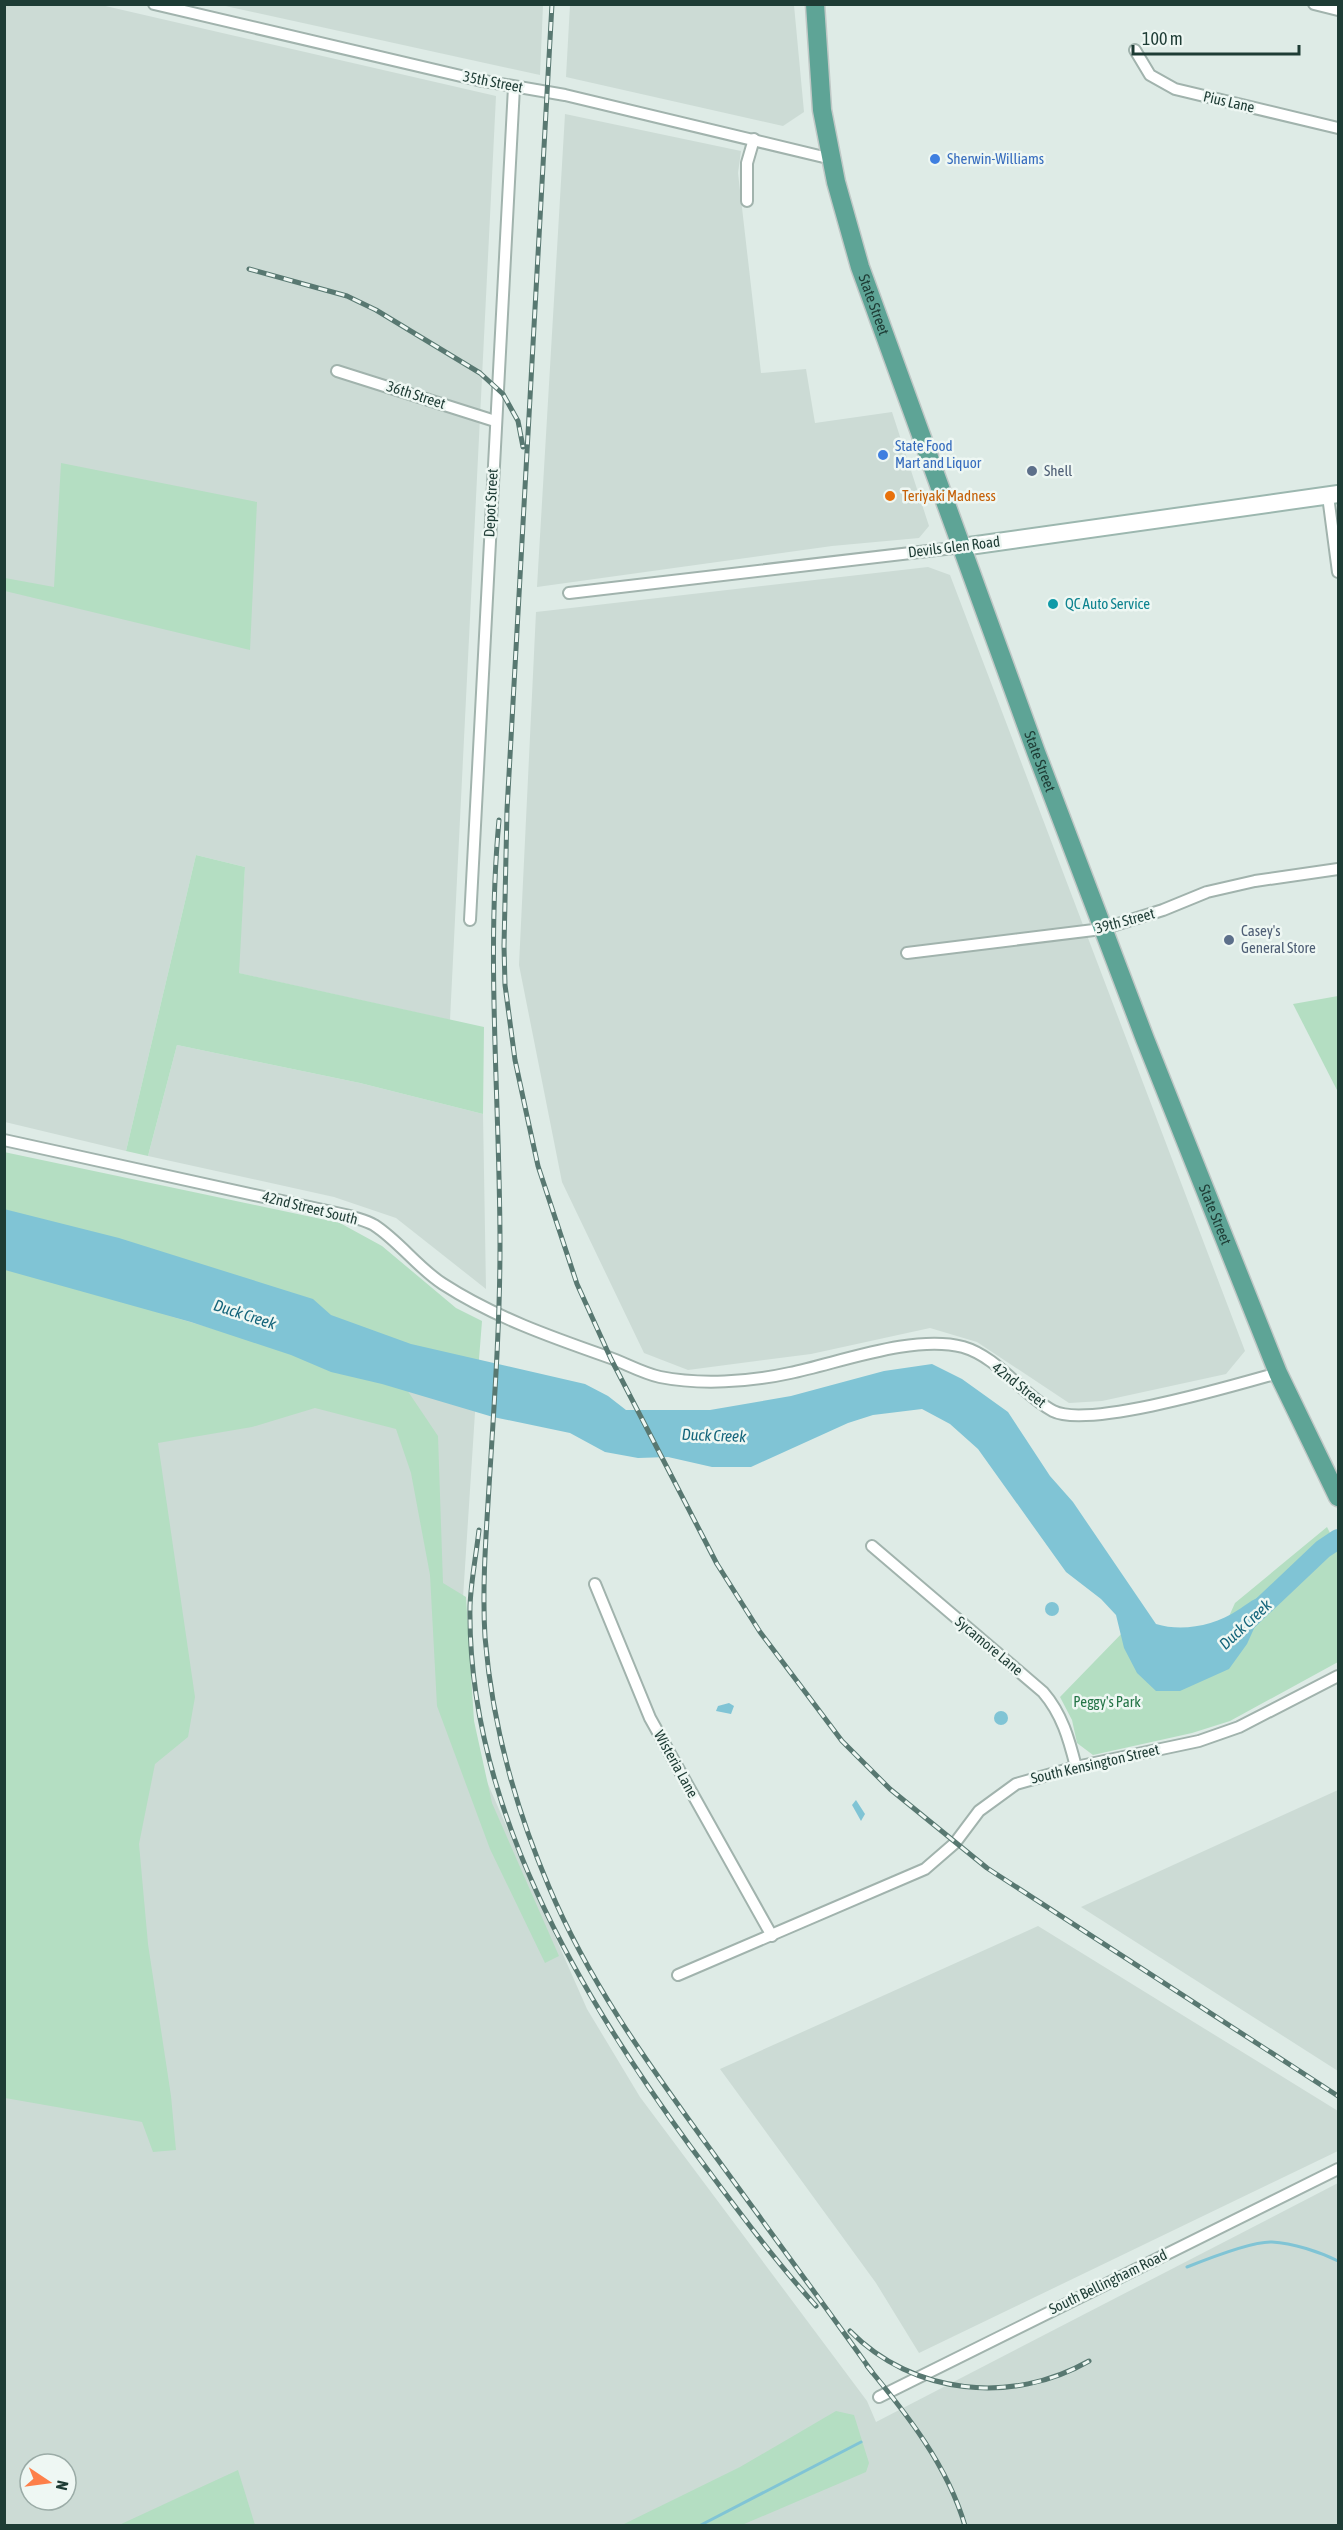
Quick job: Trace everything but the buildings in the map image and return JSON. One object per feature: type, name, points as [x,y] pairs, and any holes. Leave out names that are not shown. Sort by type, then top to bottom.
[{"type":"main road","name":"State Street","points":[[815,4],[822,110],[832,159],[860,267],[1102,929],[1278,1373],[1337,1493]]},
{"type":"main road","name":"Devils Glen Road","points":[[962,547],[1333,495]]},
{"type":"street","name":"35th Street","points":[[154,4],[514,87],[565,95],[832,159]]},
{"type":"street","points":[[1314,4],[1338,10]]},
{"type":"street","name":"Pius Lane","points":[[1136,50],[1150,75],[1175,89],[1338,128]]},
{"type":"street","name":"Depot Street","points":[[470,920],[514,87]]},
{"type":"street","points":[[747,201],[747,163],[754,139]]},
{"type":"street","name":"36th Street","points":[[337,371],[495,421]]},
{"type":"street","points":[[1333,495],[1338,572]]},
{"type":"street","name":"Devils Glen Road","points":[[570,593],[962,547]]},
{"type":"street","name":"39th Street","points":[[907,953],[1102,929],[1163,910],[1207,892],[1256,881],[1338,869]]},
{"type":"street","name":"42nd Street South","points":[[4,1140],[350,1216],[374,1225],[441,1283],[499,1316],[534,1331],[658,1377],[696,1380],[760,1377]]},
{"type":"street","name":"42nd Street","points":[[760,1377],[788,1374],[867,1353],[930,1344],[963,1348],[992,1364],[1021,1389],[1054,1412],[1082,1417],[1178,1400],[1278,1373]]},
{"type":"street","name":"Sycamore Lane","points":[[872,1546],[1043,1692],[1054,1704],[1066,1730],[1076,1767]]},
{"type":"street","name":"Wisteria Lane","points":[[596,1584],[650,1718],[772,1936]]},
{"type":"street","name":"South Kensington Street","points":[[678,1975],[925,1869],[950,1848],[979,1811],[1016,1784],[1076,1767],[1199,1741],[1239,1727],[1338,1676]]},
{"type":"street","name":"South Bellingham Road","points":[[879,2397],[1338,2169]]},
{"type":"shaded area","points":[[5,5],[101,5],[496,96],[450,1020],[238,973],[245,867],[196,855],[126,1151],[5,1122]]},
{"type":"shaded area","points":[[221,5],[543,5],[540,75]]},
{"type":"shaded area","points":[[570,5],[794,5],[804,112],[783,126],[566,77]]},
{"type":"shaded area","points":[[565,114],[741,151],[738,173],[761,373],[806,369],[815,423],[892,412],[929,526],[919,538],[832,546],[537,587]]},
{"type":"shaded area","points":[[928,567],[950,575],[1245,1351],[1226,1374],[1102,1401],[1069,1403],[977,1342],[930,1328],[811,1354],[688,1370],[644,1353],[562,1182],[519,965],[536,612]]},
{"type":"shaded area","points":[[177,1045],[360,1083],[483,1114],[486,1289],[396,1218],[334,1197],[148,1156]]},
{"type":"shaded area","points":[[4,1270],[476,1397],[461,1629],[480,1766],[587,2009],[640,2097],[867,2401],[876,2422],[1338,2183],[1338,2525],[5,2525]]},
{"type":"shaded area","points":[[1338,1790],[1338,2071],[1081,1907]]},
{"type":"shaded area","points":[[1038,1926],[1338,2111],[1338,2151],[919,2353],[876,2283],[720,2069]]},
{"type":"green space","points":[[61,463],[257,502],[250,650],[5,591],[5,578],[54,587]]},
{"type":"green space","points":[[196,855],[245,867],[239,973],[484,1027],[483,1114],[360,1083],[177,1045],[148,1156],[126,1151]]},
{"type":"green space","points":[[1338,996],[1338,1092],[1293,1004]]},
{"type":"green space","points":[[4,1152],[340,1223],[382,1246],[456,1308],[482,1321],[476,1397],[159,1313],[403,1384],[438,1436],[443,1583],[466,1597],[474,1721],[492,1803],[559,1956],[545,1963],[490,1849],[437,1706],[430,1575],[411,1473],[396,1429],[315,1408],[252,1427],[158,1443],[195,1697],[188,1737],[155,1764],[139,1844],[148,1944],[171,2096],[176,2150],[153,2152],[142,2122],[5,2098]]},
{"type":"green space","name":"Peggy's Park","points":[[1327,1527],[1338,1549],[1338,1662],[1230,1721],[1192,1733],[1093,1755],[1077,1743],[1072,1720],[1060,1697],[1127,1628],[1213,1652],[1235,1603]]},
{"type":"green space","points":[[836,2411],[854,2415],[869,2463],[866,2472],[742,2525],[622,2525],[740,2467]]},
{"type":"green space","points":[[238,2470],[255,2525],[119,2525]]},
{"type":"water","points":[[4,1209],[119,1238],[313,1299],[331,1315],[411,1344],[585,1384],[608,1396],[626,1410],[710,1410],[791,1396],[884,1371],[932,1364],[962,1379],[1008,1412],[1050,1476],[1073,1502],[1156,1624],[1187,1627],[1208,1624],[1229,1616],[1262,1596],[1266,1602],[1247,1644],[1229,1669],[1180,1691],[1156,1691],[1137,1673],[1124,1648],[1116,1615],[1101,1599],[1066,1572],[978,1449],[950,1424],[922,1409],[873,1415],[848,1423],[751,1467],[712,1467],[668,1457],[638,1458],[605,1452],[570,1433],[493,1417],[382,1384],[331,1372],[291,1355],[191,1322],[5,1270]]},
{"type":"water","points":[[1052,1602],[1057,1604],[1059,1609],[1057,1614],[1052,1616],[1047,1614],[1045,1609],[1047,1604]]},
{"type":"water","points":[[729,1703],[734,1706],[731,1714],[716,1711],[718,1706]]},
{"type":"water","points":[[1001,1711],[1006,1713],[1008,1718],[1006,1723],[1001,1725],[996,1723],[994,1718],[996,1713]]},
{"type":"water","points":[[856,1800],[865,1814],[861,1821],[852,1805]]},
{"type":"waterway","name":"Duck Creek","points":[[1248,1620],[1323,1549],[1338,1539]]},
{"type":"waterway","points":[[1187,2267],[1217,2255],[1263,2242],[1289,2244],[1338,2261]]},
{"type":"waterway","points":[[699,2526],[861,2442]]},
{"type":"railway","points":[[552,4],[507,810],[504,946],[505,985],[515,1060],[527,1116],[538,1166],[577,1284],[611,1359],[717,1564],[760,1632],[842,1741],[890,1789],[987,1868],[1338,2096]]},
{"type":"railway","points":[[249,269],[347,296],[376,310],[480,373],[503,394],[518,421],[523,447]]},
{"type":"railway","points":[[499,820],[495,873],[494,979],[500,1275],[484,1599],[488,1669],[499,1733],[516,1795],[537,1857],[564,1921],[600,1987],[661,2081],[872,2372]]},
{"type":"railway","points":[[479,1530],[470,1606],[474,1680],[487,1752],[509,1823],[537,1892],[570,1960],[648,2087],[751,2228],[816,2306]]},
{"type":"railway","points":[[850,2331],[875,2352],[903,2369],[933,2380],[964,2386],[996,2388],[1028,2384],[1059,2375],[1089,2361]]},
{"type":"railway","points":[[867,2366],[911,2421],[937,2461],[958,2504],[965,2526]]},
{"type":"place","name":"Sherwin-Williams","points":[[935,159]]},
{"type":"place","name":"State Food Mart and Liquor","points":[[883,455]]},
{"type":"place","name":"Shell","points":[[1032,471]]},
{"type":"place","name":"Teriyaki Madness","points":[[890,496]]},
{"type":"place","name":"QC Auto Service","points":[[1053,604]]},
{"type":"place","name":"Casey's General Store","points":[[1229,940]]}]
